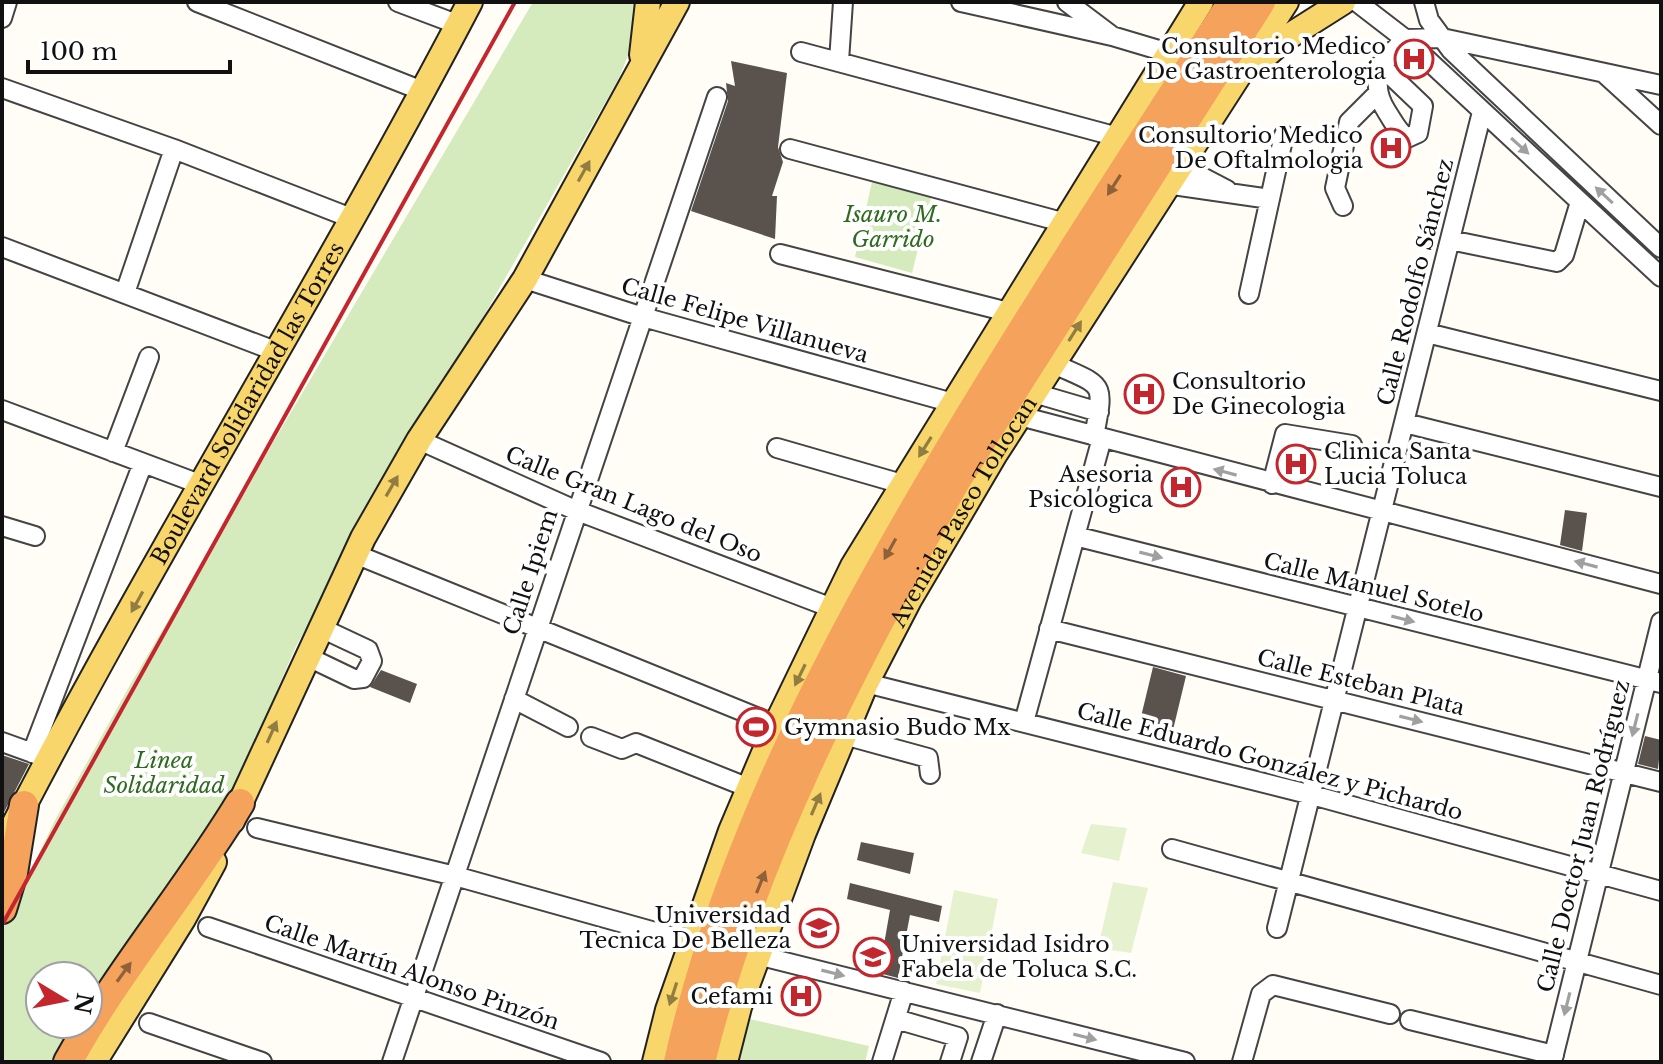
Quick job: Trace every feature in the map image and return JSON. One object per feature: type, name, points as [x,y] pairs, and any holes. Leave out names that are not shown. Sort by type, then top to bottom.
[{"type":"highway","name":"Avenida Paseo Tollocan","points":[[678,1062],[711,943],[767,799],[820,680],[963,407],[1037,305],[1232,2]]},
{"type":"highway","name":"Avenida Paseo Tollocan","points":[[701,1062],[751,907],[846,686],[955,483],[1043,371],[1261,2]]},
{"type":"highway","points":[[1002,322],[1037,305]]},
{"type":"highway","points":[[963,407],[981,357]]},
{"type":"highway","points":[[955,483],[995,454]]},
{"type":"highway","points":[[68,1062],[102,1002],[207,858],[240,803]]},
{"type":"highway","name":"Boulevard Solidaridad las Torres","points":[[2,909],[13,873],[14,814]]},
{"type":"main road","points":[[639,69],[648,2]]},
{"type":"main road","points":[[94,1062],[189,908],[355,554],[419,440],[525,279],[677,2]]},
{"type":"main road","points":[[981,357],[1201,2]]},
{"type":"main road","name":"Avenida Paseo Tollocan","points":[[725,1062],[757,955],[866,683],[933,557],[1020,416],[1043,371],[1286,2]]},
{"type":"main road","points":[[1231,88],[1283,40],[1343,2]]},
{"type":"main road","name":"Boulevard Solidaridad las Torres","points":[[2,848],[41,756],[202,485],[275,351],[425,92],[463,10]]},
{"type":"main road","name":"Avenida Paseo Tollocan","points":[[655,1062],[691,942],[776,725],[832,608],[902,484],[963,407]]},
{"type":"street","points":[[2,18],[7,2]]},
{"type":"street","points":[[197,2],[425,92]]},
{"type":"street","points":[[398,2],[463,10]]},
{"type":"street","points":[[839,61],[843,2]]},
{"type":"street","points":[[961,2],[1112,36],[1169,53]]},
{"type":"street","points":[[1067,2],[1112,36]]},
{"type":"street","points":[[1357,2],[1405,39],[1661,277]]},
{"type":"street","points":[[1424,2],[1429,20],[1459,58],[1661,248]]},
{"type":"street","points":[[1380,65],[1423,106],[1418,133],[1413,138],[1402,135],[1377,94],[1380,65],[1405,39],[1442,38],[1661,85]]},
{"type":"street","points":[[801,52],[1118,137]]},
{"type":"street","points":[[1439,70],[1459,58]]},
{"type":"street","points":[[1603,72],[1661,125]]},
{"type":"street","points":[[2,88],[174,149],[351,218]]},
{"type":"street","points":[[1343,206],[1335,188],[1349,122],[1377,94]]},
{"type":"street","name":"Calle Ipiem","points":[[392,1062],[575,510],[717,97]]},
{"type":"street","name":"Calle Rodolfo Sánchez","points":[[1277,928],[1482,112]]},
{"type":"street","points":[[1249,294],[1284,135]]},
{"type":"street","points":[[125,293],[174,149]]},
{"type":"street","points":[[790,149],[1062,222]]},
{"type":"street","points":[[1172,175],[1195,191],[1230,191],[1270,199]]},
{"type":"street","points":[[1450,240],[1557,262],[1564,255],[1580,202]]},
{"type":"street","points":[[2,247],[275,351]]},
{"type":"street","points":[[780,254],[1002,322]]},
{"type":"street","name":"Calle Felipe Villanueva","points":[[525,279],[643,317],[963,407]]},
{"type":"street","points":[[1427,333],[1661,391]]},
{"type":"street","points":[[113,452],[149,357]]},
{"type":"street","points":[[1043,371],[1099,412]]},
{"type":"street","points":[[1024,722],[1075,536],[1098,437],[1101,398],[1098,387],[1086,377],[1043,371]]},
{"type":"street","points":[[2,410],[202,485]]},
{"type":"street","points":[[1020,416],[1661,584]]},
{"type":"street","points":[[1405,423],[1661,487]]},
{"type":"street","points":[[1272,484],[1285,434],[1352,445]]},
{"type":"street","name":"Calle Gran Lago del Oso","points":[[419,440],[575,510],[832,608]]},
{"type":"street","points":[[777,448],[902,484]]},
{"type":"street","points":[[2,742],[41,756],[143,463]]},
{"type":"street","points":[[2,526],[35,536]]},
{"type":"street","name":"Calle Manuel Sotelo","points":[[1075,536],[1654,682]]},
{"type":"street","points":[[355,554],[776,725]]},
{"type":"street","name":"Calle Doctor Juan Rodríguez","points":[[1553,1058],[1623,772],[1654,682],[1661,622]]},
{"type":"street","points":[[306,656],[354,679],[363,678],[368,672],[372,661],[368,650],[319,627]]},
{"type":"street","name":"Calle Esteban Plata","points":[[1049,629],[1661,782]]},
{"type":"street","name":"Calle Eduardo González y Pichardo","points":[[866,683],[1312,795],[1661,891]]},
{"type":"street","points":[[514,699],[568,727]]},
{"type":"street","points":[[844,735],[928,758],[930,774]]},
{"type":"street","points":[[591,737],[622,749],[636,743],[749,788]]},
{"type":"street","points":[[257,828],[455,876],[691,942]]},
{"type":"street","points":[[1172,849],[1661,985]]},
{"type":"street","name":"Calle Martín Alonso Pinzón","points":[[208,927],[601,1062]]},
{"type":"street","points":[[757,955],[1185,1062]]},
{"type":"street","points":[[1242,1062],[1261,994],[1273,985],[1390,1014]]},
{"type":"street","points":[[882,1062],[904,991]]},
{"type":"street","points":[[981,1062],[997,1014]]},
{"type":"street","points":[[896,1019],[958,1037],[950,1062]]},
{"type":"street","points":[[1410,1020],[1553,1058]]},
{"type":"street","points":[[149,1023],[262,1062]]},
{"type":"green space","name":"Linea Solidaridad","points":[[533,2],[635,2],[640,9],[633,44],[618,80],[296,646],[228,804],[104,987],[104,960],[24,960],[24,1040],[70,1040],[56,1062],[2,1062],[2,931],[54,822],[130,685]]},
{"type":"green space","name":"Isauro M. Garrido","points":[[872,182],[931,197],[912,273],[855,257]]},
{"type":"green space","points":[[1091,824],[1127,828],[1119,861],[1081,853]]},
{"type":"green space","points":[[1113,882],[1148,888],[1131,953],[1098,948]]},
{"type":"green space","points":[[954,890],[998,899],[980,993],[936,984]]},
{"type":"green space","points":[[745,1018],[869,1046],[865,1062],[734,1062]]},
{"type":"building","points":[[731,61],[787,73],[778,147],[783,162],[772,196],[777,196],[775,239],[691,211],[728,101],[726,83],[735,86]]},
{"type":"building","points":[[1565,510],[1587,513],[1582,551],[1560,545]]},
{"type":"building","points":[[1153,667],[1186,676],[1172,734],[1139,725]]},
{"type":"building","points":[[381,670],[417,684],[410,703],[370,687]]},
{"type":"building","points":[[1609,711],[1621,713],[1615,743],[1603,740]]},
{"type":"building","points":[[1645,736],[1661,740],[1658,769],[1638,764]]},
{"type":"building","points":[[2,755],[29,764],[2,816]]},
{"type":"building","points":[[861,842],[914,853],[910,874],[857,860]]},
{"type":"building","points":[[850,883],[942,906],[939,922],[910,915],[898,978],[879,973],[890,910],[847,899]]},
{"type":"railway","points":[[2,925],[515,2]]},
{"type":"place","name":"Consultorio Medico De Gastroenterologia","points":[[1414,59]]},
{"type":"place","name":"Consultorio Medico De Oftalmologia","points":[[1391,148]]},
{"type":"place","name":"Consultorio De Ginecologia","points":[[1144,394]]},
{"type":"place","name":"Clinica Santa Lucia Toluca","points":[[1296,464]]},
{"type":"place","name":"Asesoria Psicologica","points":[[1181,487]]},
{"type":"place","name":"Gymnasio Budo Mx","points":[[756,727]]},
{"type":"place","name":"Universidad Tecnica De Belleza","points":[[819,928]]},
{"type":"place","name":"Universidad Isidro Fabela de Toluca S.C.","points":[[873,957]]},
{"type":"place","name":"Cefami","points":[[801,996]]}]
